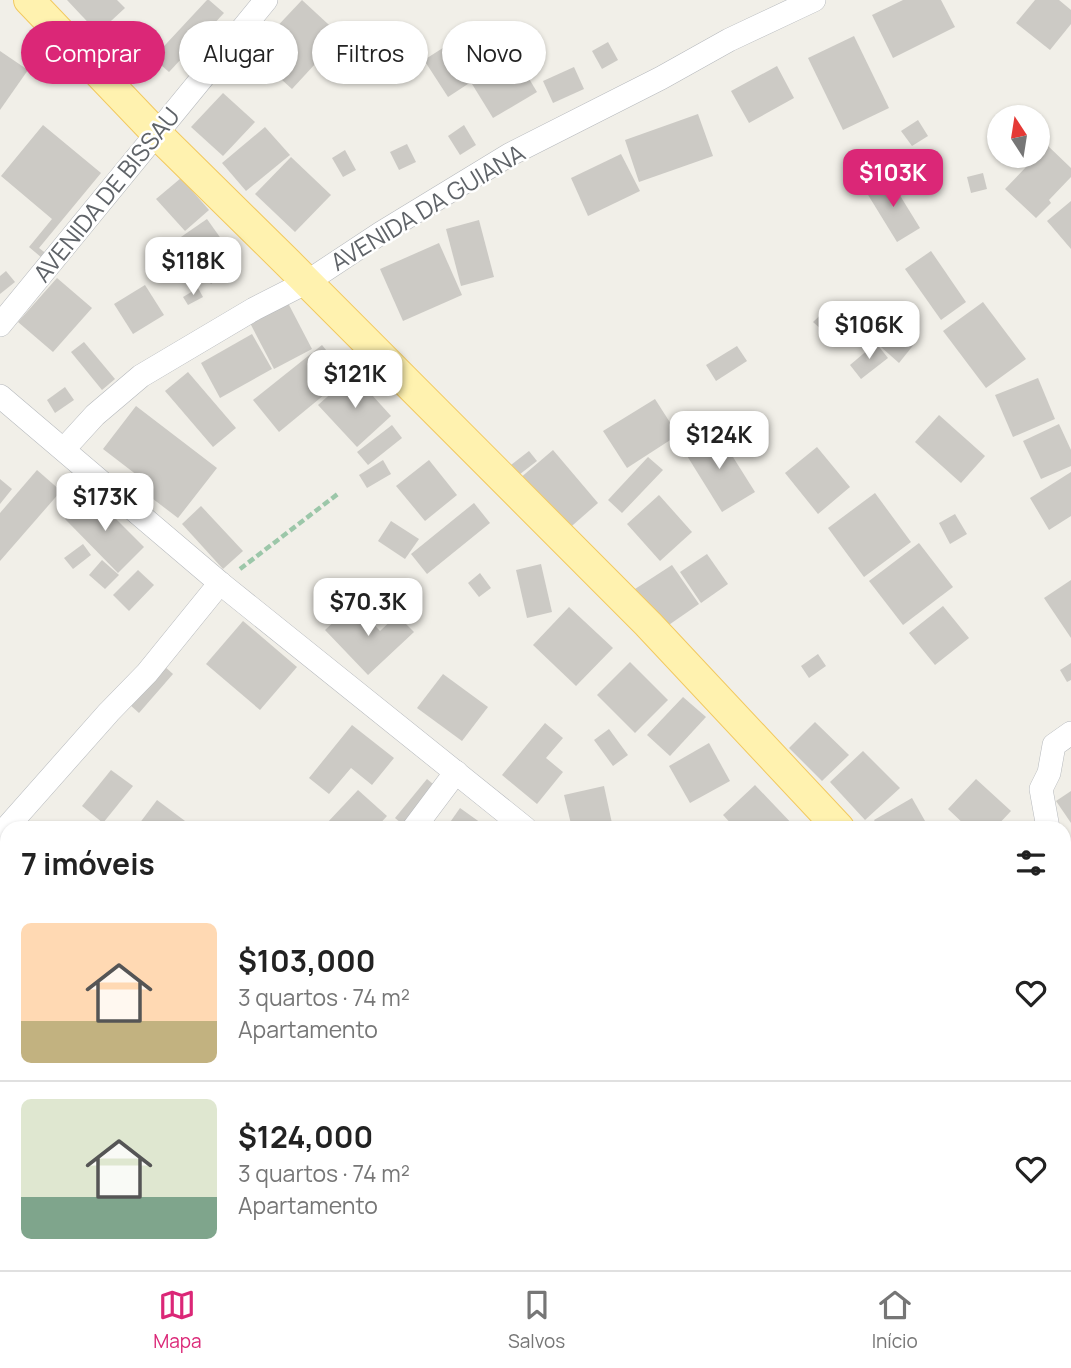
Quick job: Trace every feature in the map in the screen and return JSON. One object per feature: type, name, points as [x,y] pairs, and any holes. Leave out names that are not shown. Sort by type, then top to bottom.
[{"type":"main road","points":[[29,0],[157,134],[648,624],[832,821]]},
{"type":"street","name":"AVENIDA DE BISSAU","points":[[0,325],[266,0]]},
{"type":"street","name":"AVENIDA DA GUIANA","points":[[64,449],[95,415],[141,376],[254,309],[307,282],[509,155],[661,78],[729,40],[814,0]]},
{"type":"street","points":[[0,396],[220,583],[516,821]]},
{"type":"street","points":[[12,821],[147,673],[220,583]]},
{"type":"street","points":[[1047,821],[1041,789],[1049,773],[1054,745],[1071,733]]},
{"type":"street","points":[[419,821],[456,772]]},
{"type":"path","points":[[220,583],[339,493]]},
{"type":"building","points":[[67,0],[117,0],[125,8],[111,21],[87,21]]},
{"type":"building","points":[[207,0],[224,13],[217,21],[187,21]]},
{"type":"building","points":[[302,0],[325,21],[312,21],[312,67],[298,83],[298,21],[282,21]]},
{"type":"building","points":[[903,0],[941,0],[955,27],[893,58],[872,15]]},
{"type":"building","points":[[1035,0],[1059,0],[1071,10],[1071,24],[1050,50],[1016,23]]},
{"type":"building","points":[[179,30],[179,61],[169,72],[165,68],[165,45]]},
{"type":"building","points":[[854,36],[889,108],[843,130],[808,58]]},
{"type":"building","points":[[608,42],[618,60],[602,69],[592,51]]},
{"type":"building","points":[[442,49],[442,84],[468,84],[448,97],[428,66],[428,57]]},
{"type":"building","points":[[0,51],[21,65],[21,80],[0,110]]},
{"type":"building","points":[[777,66],[794,98],[749,123],[731,91]]},
{"type":"building","points":[[574,67],[584,89],[553,103],[544,84],[546,80]]},
{"type":"building","points":[[472,84],[532,84],[537,92],[493,118]]},
{"type":"building","points":[[223,93],[255,122],[223,156],[191,127]]},
{"type":"building","points":[[698,114],[713,156],[639,182],[625,140]]},
{"type":"building","points":[[918,120],[928,136],[912,146],[901,131]]},
{"type":"building","points":[[43,125],[101,173],[39,248],[52,258],[48,263],[29,247],[52,219],[1,176]]},
{"type":"building","points":[[464,125],[476,145],[460,155],[448,136]]},
{"type":"building","points":[[265,127],[290,155],[246,191],[222,163]]},
{"type":"building","points":[[407,144],[416,162],[399,170],[390,152]]},
{"type":"building","points":[[1050,148],[1071,168],[1071,177],[1036,218],[1005,189],[1025,168],[1050,168]]},
{"type":"building","points":[[345,150],[356,170],[343,177],[332,158]]},
{"type":"building","points":[[621,154],[640,191],[588,216],[571,178]]},
{"type":"building","points":[[291,157],[331,195],[295,232],[255,194]]},
{"type":"building","points":[[983,173],[987,189],[971,193],[967,177]]},
{"type":"building","points":[[888,176],[920,228],[897,242],[865,190]]},
{"type":"building","points":[[181,178],[209,210],[185,231],[156,199]]},
{"type":"building","points":[[1071,201],[1071,249],[1047,221]]},
{"type":"building","points":[[207,219],[239,264],[211,284],[178,239]]},
{"type":"building","points":[[479,220],[494,277],[461,286],[446,229]]},
{"type":"building","points":[[439,243],[462,295],[403,321],[380,269]]},
{"type":"building","points":[[931,251],[966,302],[941,320],[905,269]]},
{"type":"building","points":[[6,271],[15,282],[0,294],[0,276]]},
{"type":"building","points":[[57,278],[92,308],[53,352],[18,322]]},
{"type":"building","points":[[145,285],[164,315],[133,334],[114,304]]},
{"type":"building","points":[[198,288],[203,297],[188,305],[183,297]]},
{"type":"building","points":[[983,302],[1026,359],[986,388],[943,331]]},
{"type":"building","points":[[288,303],[312,349],[274,369],[250,323]]},
{"type":"building","points":[[830,306],[839,315],[823,331],[813,322]]},
{"type":"building","points":[[897,328],[915,343],[899,363],[881,347]]},
{"type":"building","points":[[252,334],[272,369],[220,398],[201,363]]},
{"type":"building","points":[[84,342],[115,379],[102,390],[71,352]]},
{"type":"building","points":[[876,343],[888,358],[861,379],[850,365]]},
{"type":"building","points":[[322,345],[347,376],[279,432],[253,400]]},
{"type":"building","points":[[737,346],[747,361],[716,381],[706,365]]},
{"type":"building","points":[[188,372],[236,428],[213,447],[165,391]]},
{"type":"building","points":[[353,374],[391,416],[357,447],[318,405]]},
{"type":"building","points":[[1038,378],[1055,419],[1013,437],[995,395]]},
{"type":"building","points":[[65,387],[74,400],[55,413],[47,400]]},
{"type":"building","points":[[655,399],[678,435],[627,468],[603,431]]},
{"type":"building","points":[[136,406],[217,468],[178,518],[140,489],[146,482],[103,449]]},
{"type":"building","points":[[939,415],[985,456],[961,483],[915,442]]},
{"type":"building","points":[[1059,424],[1071,450],[1071,466],[1041,479],[1023,441]]},
{"type":"building","points":[[392,425],[402,438],[368,465],[357,452]]},
{"type":"building","points":[[716,430],[755,492],[722,512],[684,451]]},
{"type":"building","points":[[817,447],[850,487],[818,514],[785,473]]},
{"type":"building","points":[[553,450],[598,503],[565,532],[519,479]]},
{"type":"building","points":[[529,451],[537,461],[515,478],[507,468]]},
{"type":"building","points":[[648,457],[663,470],[622,513],[608,500]]},
{"type":"building","points":[[383,460],[391,474],[367,488],[359,475]]},
{"type":"building","points":[[429,460],[457,495],[425,521],[396,486]]},
{"type":"building","points":[[37,470],[61,491],[0,561],[0,513]]},
{"type":"building","points":[[1071,472],[1071,516],[1049,530],[1030,498]]},
{"type":"building","points":[[0,479],[12,489],[0,504]]},
{"type":"building","points":[[875,493],[911,542],[864,577],[828,528]]},
{"type":"building","points":[[91,494],[144,547],[118,573],[65,519]]},
{"type":"building","points":[[659,495],[692,532],[660,561],[627,524]]},
{"type":"building","points":[[474,503],[490,523],[427,574],[411,554]]},
{"type":"building","points":[[201,506],[243,551],[223,569],[182,524]]},
{"type":"building","points":[[955,514],[967,534],[950,544],[939,523]]},
{"type":"building","points":[[391,521],[419,539],[405,559],[378,541]]},
{"type":"building","points":[[919,543],[953,587],[903,625],[869,581]]},
{"type":"building","points":[[83,544],[91,555],[73,569],[64,558]]},
{"type":"building","points":[[707,554],[728,584],[701,603],[680,572]]},
{"type":"building","points":[[102,560],[119,575],[105,589],[89,575]]},
{"type":"building","points":[[541,564],[552,612],[527,618],[516,570]]},
{"type":"building","points":[[672,565],[699,604],[663,629],[635,589]]},
{"type":"building","points":[[138,570],[154,585],[129,611],[113,595]]},
{"type":"building","points":[[480,573],[491,588],[479,597],[468,583]]},
{"type":"building","points":[[1071,580],[1071,638],[1044,598]]},
{"type":"building","points":[[354,603],[380,631],[397,615],[414,632],[368,675],[325,630]]},
{"type":"building","points":[[943,606],[969,638],[935,665],[909,633]]},
{"type":"building","points":[[569,607],[613,648],[576,686],[533,645]]},
{"type":"building","points":[[243,621],[297,667],[260,710],[206,664]]},
{"type":"building","points":[[818,654],[826,666],[809,678],[801,666]]},
{"type":"building","points":[[630,662],[668,700],[635,733],[597,695]]},
{"type":"building","points":[[1071,663],[1071,680],[1067,682],[1060,670]]},
{"type":"building","points":[[163,665],[173,674],[139,713],[129,704]]},
{"type":"building","points":[[443,674],[488,707],[462,741],[417,708]]},
{"type":"building","points":[[683,697],[706,717],[670,756],[647,735]]},
{"type":"building","points":[[815,722],[849,755],[822,781],[789,748]]},
{"type":"building","points":[[545,723],[563,738],[546,758],[563,772],[537,804],[502,775]]},
{"type":"building","points":[[352,725],[394,758],[372,785],[351,768],[329,794],[309,778]]},
{"type":"building","points":[[609,729],[628,755],[613,766],[594,740]]},
{"type":"building","points":[[709,743],[730,781],[690,803],[669,766]]},
{"type":"building","points":[[863,751],[900,788],[865,820],[830,782]]},
{"type":"building","points":[[111,770],[133,786],[105,821],[101,821],[82,806]]},
{"type":"building","points":[[427,779],[439,789],[413,821],[399,821],[395,818]]},
{"type":"building","points":[[976,779],[1011,811],[1002,821],[961,821],[948,809]]},
{"type":"building","points":[[755,785],[789,821],[729,821],[723,815]]},
{"type":"building","points":[[604,786],[612,821],[570,821],[564,795]]},
{"type":"building","points":[[358,790],[387,816],[382,821],[329,821]]},
{"type":"building","points":[[1071,791],[1071,821],[1070,821],[1056,801]]},
{"type":"building","points":[[912,798],[925,821],[875,821]]},
{"type":"building","points":[[157,800],[185,821],[141,821]]},
{"type":"building","points":[[460,808],[478,821],[451,821]]}]
